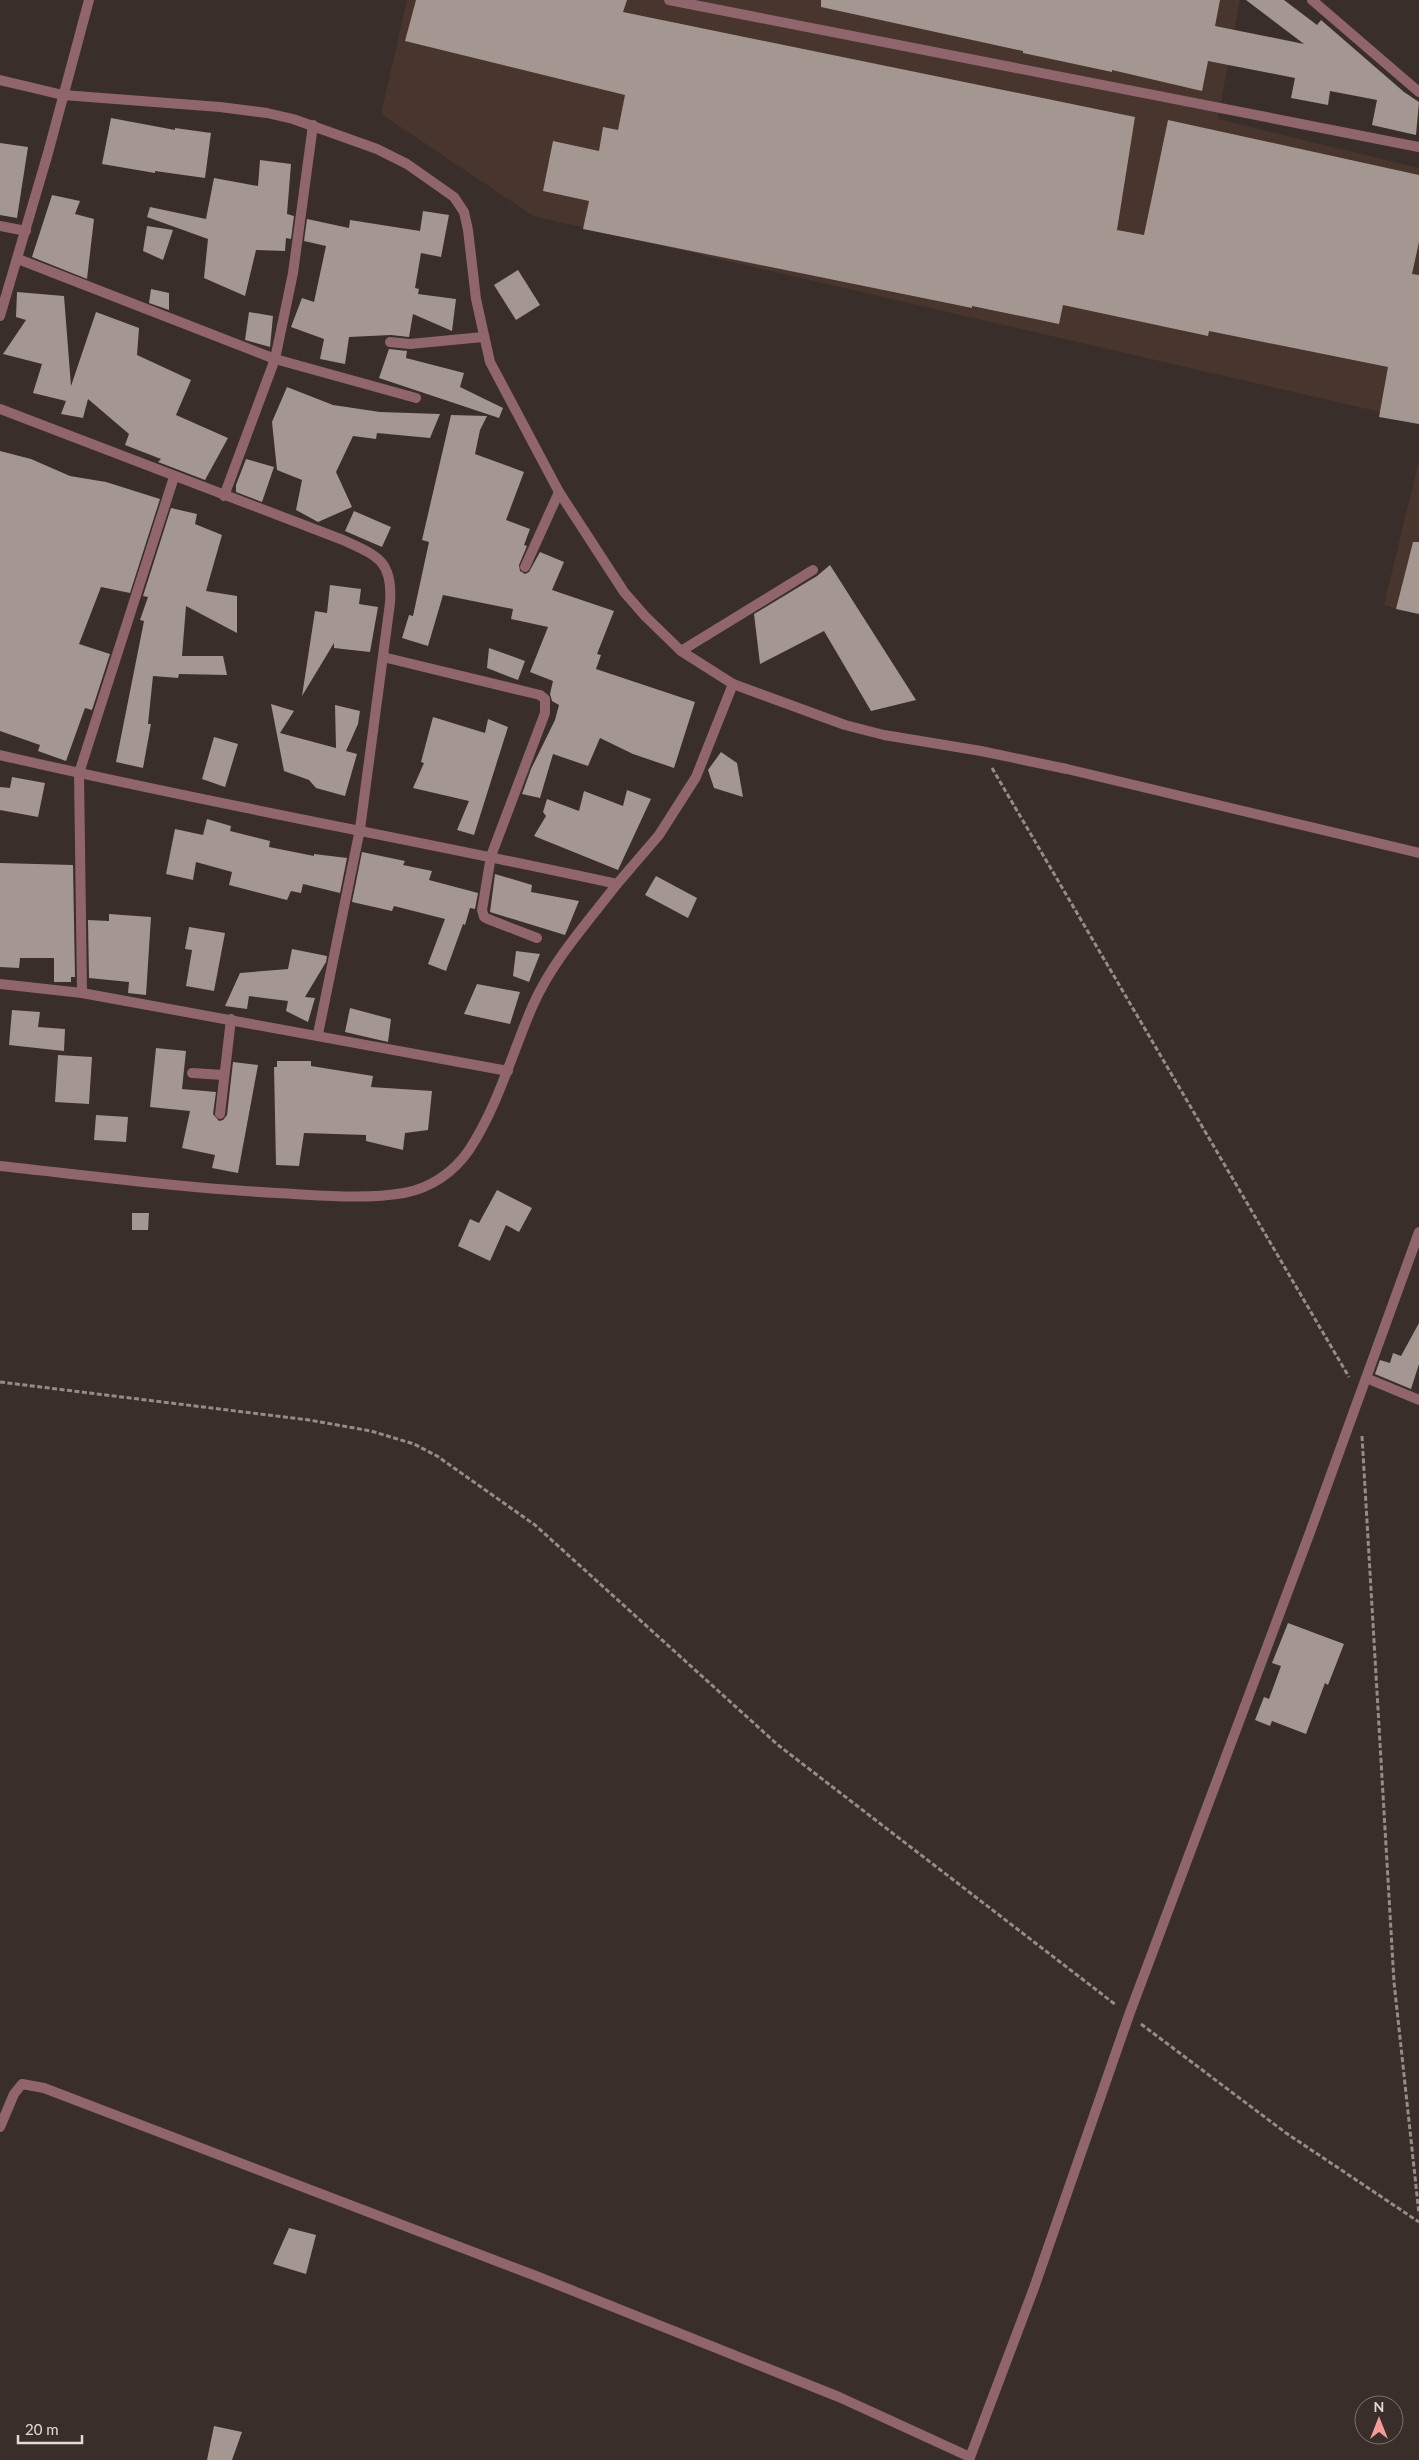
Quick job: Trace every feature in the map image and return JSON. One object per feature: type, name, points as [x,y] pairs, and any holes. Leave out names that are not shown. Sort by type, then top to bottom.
[{"type":"street","points":[[0,316],[26,231],[89,0]]},
{"type":"street","points":[[669,0],[1419,147]]},
{"type":"street","points":[[1312,0],[1419,92]]},
{"type":"street","points":[[0,80],[63,95],[267,112],[313,124],[377,149],[399,160],[454,196],[464,212],[468,230],[476,299],[490,362],[502,389],[559,492],[624,592],[681,651],[733,684],[845,725],[884,736],[981,751],[1419,854]]},
{"type":"street","points":[[224,496],[275,359],[293,273],[313,124]]},
{"type":"street","points":[[0,226],[26,231]]},
{"type":"street","points":[[18,259],[275,359],[416,398]]},
{"type":"street","points":[[390,342],[410,344],[483,337]]},
{"type":"street","points":[[0,409],[352,544],[375,557],[388,569],[391,584],[360,829],[318,1034]]},
{"type":"street","points":[[82,993],[79,773],[174,477]]},
{"type":"street","points":[[526,567],[559,492]]},
{"type":"street","points":[[681,651],[813,570]]},
{"type":"street","points":[[383,657],[540,695],[545,699],[545,714],[492,856],[482,910],[484,917],[538,938]]},
{"type":"street","points":[[0,1166],[209,1189],[369,1196],[405,1192],[430,1185],[449,1173],[468,1151],[508,1070],[544,982],[577,934],[659,835],[696,777],[733,684]]},
{"type":"street","points":[[0,755],[79,773],[492,856],[617,884]]},
{"type":"street","points":[[0,984],[82,993],[318,1034],[508,1070]]},
{"type":"street","points":[[220,1114],[223,1075],[231,1019]]},
{"type":"street","points":[[192,1073],[223,1075]]},
{"type":"street","points":[[0,2127],[14,2094],[22,2084],[44,2088],[545,2279],[839,2396],[970,2458],[1034,2288],[1129,2015],[1360,1396],[1419,1232]]},
{"type":"street","points":[[1366,1378],[1419,1400]]},
{"type":"path","points":[[981,751],[1360,1396]]},
{"type":"path","points":[[0,1382],[318,1422],[371,1432],[414,1444],[437,1456],[535,1525],[778,1745],[1286,2134],[1419,2222]]},
{"type":"path","points":[[1362,1426],[1394,1982],[1419,2214]]},
{"type":"shaded area","points":[[407,0],[1240,0],[1218,119],[1419,168],[1419,421],[533,216],[381,114]]},
{"type":"shaded area","points":[[1419,460],[1419,615],[1384,605]]},
{"type":"building","points":[[416,0],[627,0],[623,12],[1135,117],[1117,230],[1144,235],[1168,120],[1419,175],[1419,242],[1412,274],[1419,275],[1419,424],[1379,417],[1388,367],[1209,331],[1208,336],[1063,305],[1059,324],[583,229],[589,201],[543,191],[553,141],[599,151],[603,127],[618,130],[625,95],[405,41]]},
{"type":"building","points":[[821,0],[1220,0],[1215,26],[1304,44],[1246,0],[1284,0],[1317,25],[1321,20],[1404,92],[1419,102],[1416,135],[1372,125],[1377,100],[1330,91],[1328,105],[1291,98],[1295,78],[1208,61],[1202,91],[821,7]]},
{"type":"building","points":[[111,118],[175,130],[175,128],[211,133],[205,178],[155,171],[155,173],[102,164]]},
{"type":"building","points":[[0,143],[28,147],[17,218],[0,215]]},
{"type":"building","points":[[260,160],[291,164],[287,214],[294,216],[291,239],[286,238],[285,251],[256,250],[245,296],[204,278],[208,239],[147,217],[150,207],[206,219],[214,178],[258,186]]},
{"type":"building","points":[[52,195],[80,201],[75,214],[94,219],[87,279],[32,257]]},
{"type":"building","points":[[423,211],[449,215],[441,257],[421,253],[415,288],[419,289],[418,294],[456,299],[452,331],[413,314],[409,337],[391,335],[349,337],[345,364],[320,359],[324,339],[291,327],[302,298],[314,302],[326,246],[304,241],[307,219],[349,228],[350,220],[420,231]]},
{"type":"building","points":[[147,226],[173,230],[163,260],[143,251]]},
{"type":"building","points":[[518,270],[540,305],[516,320],[494,285]]},
{"type":"building","points":[[151,289],[169,293],[169,310],[149,303]]},
{"type":"building","points":[[17,292],[64,296],[71,386],[96,312],[139,328],[137,355],[191,380],[176,415],[228,438],[205,480],[158,462],[161,459],[125,445],[129,434],[88,399],[83,418],[61,414],[66,401],[33,393],[42,364],[3,354],[26,320],[16,317]]},
{"type":"building","points":[[249,312],[273,316],[270,347],[245,340]]},
{"type":"building","points":[[389,349],[407,351],[406,358],[464,373],[460,387],[503,408],[499,418],[379,378]]},
{"type":"building","points":[[287,387],[333,405],[380,412],[440,414],[430,438],[377,433],[376,439],[353,436],[336,472],[352,507],[318,522],[296,510],[302,480],[277,470],[272,422]]},
{"type":"building","points":[[451,415],[487,416],[480,430],[475,454],[524,472],[506,520],[530,529],[524,545],[527,546],[519,565],[520,571],[525,574],[529,572],[540,552],[564,562],[552,590],[614,611],[597,654],[601,655],[596,669],[695,702],[674,768],[633,754],[600,738],[588,766],[553,754],[540,798],[522,794],[531,769],[555,720],[559,705],[552,701],[550,694],[553,681],[530,672],[548,627],[511,619],[513,609],[443,595],[428,646],[402,638],[409,615],[413,616],[429,542],[422,540]]},
{"type":"building","points":[[0,451],[31,459],[70,476],[106,482],[160,499],[130,593],[101,587],[79,644],[110,654],[92,710],[85,708],[66,761],[38,751],[40,745],[0,731]]},
{"type":"building","points":[[246,459],[274,467],[262,502],[236,492],[236,485]]},
{"type":"building","points":[[171,508],[197,514],[195,524],[222,535],[206,591],[237,596],[237,633],[186,606],[182,656],[223,656],[227,675],[179,674],[178,678],[153,676],[148,724],[151,724],[143,768],[116,762],[144,621],[140,620],[148,597],[143,596]]},
{"type":"building","points":[[354,511],[391,527],[382,547],[345,531]]},
{"type":"building","points":[[1413,542],[1419,542],[1419,614],[1396,609]]},
{"type":"building","points":[[830,565],[916,700],[871,711],[824,631],[760,664],[754,614],[817,576]]},
{"type":"building","points":[[330,585],[361,589],[359,604],[378,607],[370,652],[334,648],[334,643],[302,696],[315,611],[327,613]]},
{"type":"building","points":[[489,648],[525,661],[518,680],[487,668]]},
{"type":"building","points":[[271,704],[294,711],[280,733],[336,748],[335,705],[360,711],[358,724],[346,751],[357,754],[345,796],[316,788],[309,780],[284,771]]},
{"type":"building","points":[[433,717],[485,733],[488,719],[508,727],[474,835],[457,830],[469,801],[413,788],[424,763],[421,762]]},
{"type":"building","points":[[214,737],[238,744],[225,787],[202,779]]},
{"type":"building","points":[[721,752],[737,763],[743,797],[714,788],[708,770]]},
{"type":"building","points":[[12,777],[45,783],[38,817],[0,810],[0,787],[10,788]]},
{"type":"building","points":[[627,790],[651,799],[618,870],[534,836],[546,816],[543,812],[547,799],[579,811],[584,791],[623,806]]},
{"type":"building","points":[[207,819],[231,826],[230,831],[270,841],[269,847],[314,856],[314,854],[347,858],[340,893],[303,884],[301,893],[291,891],[287,900],[229,885],[232,872],[196,862],[193,880],[166,874],[175,829],[203,835]]},
{"type":"building","points":[[362,852],[405,861],[403,865],[432,871],[429,880],[478,893],[475,909],[470,908],[446,971],[428,964],[445,919],[394,906],[392,911],[352,902]]},
{"type":"building","points":[[0,863],[73,865],[75,977],[71,977],[71,982],[54,982],[54,958],[20,958],[19,968],[0,967]]},
{"type":"building","points":[[495,874],[532,885],[531,892],[579,901],[565,935],[490,912]]},
{"type":"building","points":[[656,876],[697,898],[688,918],[645,895]]},
{"type":"building","points":[[109,914],[151,917],[146,995],[128,993],[129,982],[89,978],[88,920],[109,921]]},
{"type":"building","points":[[189,927],[225,933],[214,991],[186,986],[192,950],[185,949]]},
{"type":"building","points":[[292,949],[327,956],[326,962],[305,997],[315,998],[308,1022],[286,1011],[288,1001],[249,996],[247,1009],[225,1006],[240,973],[288,969]]},
{"type":"building","points":[[516,951],[540,954],[529,982],[513,976]]},
{"type":"building","points":[[477,984],[520,992],[510,1024],[464,1014]]},
{"type":"building","points":[[350,1008],[391,1019],[388,1042],[345,1032]]},
{"type":"building","points":[[12,1010],[40,1012],[38,1027],[65,1029],[64,1051],[9,1045]]},
{"type":"building","points":[[156,1048],[186,1051],[182,1089],[216,1092],[213,1114],[219,1121],[223,1120],[227,1115],[233,1062],[258,1065],[238,1173],[212,1168],[215,1155],[182,1148],[190,1111],[150,1107]]},
{"type":"building","points":[[58,1055],[92,1057],[89,1104],[55,1102]]},
{"type":"building","points":[[277,1061],[311,1061],[311,1066],[373,1076],[371,1087],[432,1091],[428,1130],[405,1133],[403,1150],[366,1141],[366,1135],[304,1133],[299,1166],[276,1165],[274,1067],[277,1067]]},
{"type":"building","points":[[96,1115],[128,1117],[126,1142],[94,1140]]},
{"type":"building","points":[[497,1190],[532,1208],[519,1232],[506,1225],[490,1261],[458,1246],[470,1219],[479,1223]]},
{"type":"building","points":[[132,1213],[149,1213],[148,1230],[132,1230]]},
{"type":"building","points":[[1419,1323],[1419,1364],[1411,1389],[1375,1374],[1380,1360],[1390,1363],[1393,1353],[1401,1356]]},
{"type":"building","points":[[1288,1623],[1344,1644],[1328,1685],[1325,1683],[1306,1734],[1272,1721],[1270,1726],[1255,1720],[1264,1697],[1269,1699],[1281,1666],[1272,1663]]},
{"type":"building","points":[[289,2228],[316,2235],[306,2274],[273,2264]]},
{"type":"building","points":[[214,2426],[242,2432],[232,2460],[207,2460]]}]
